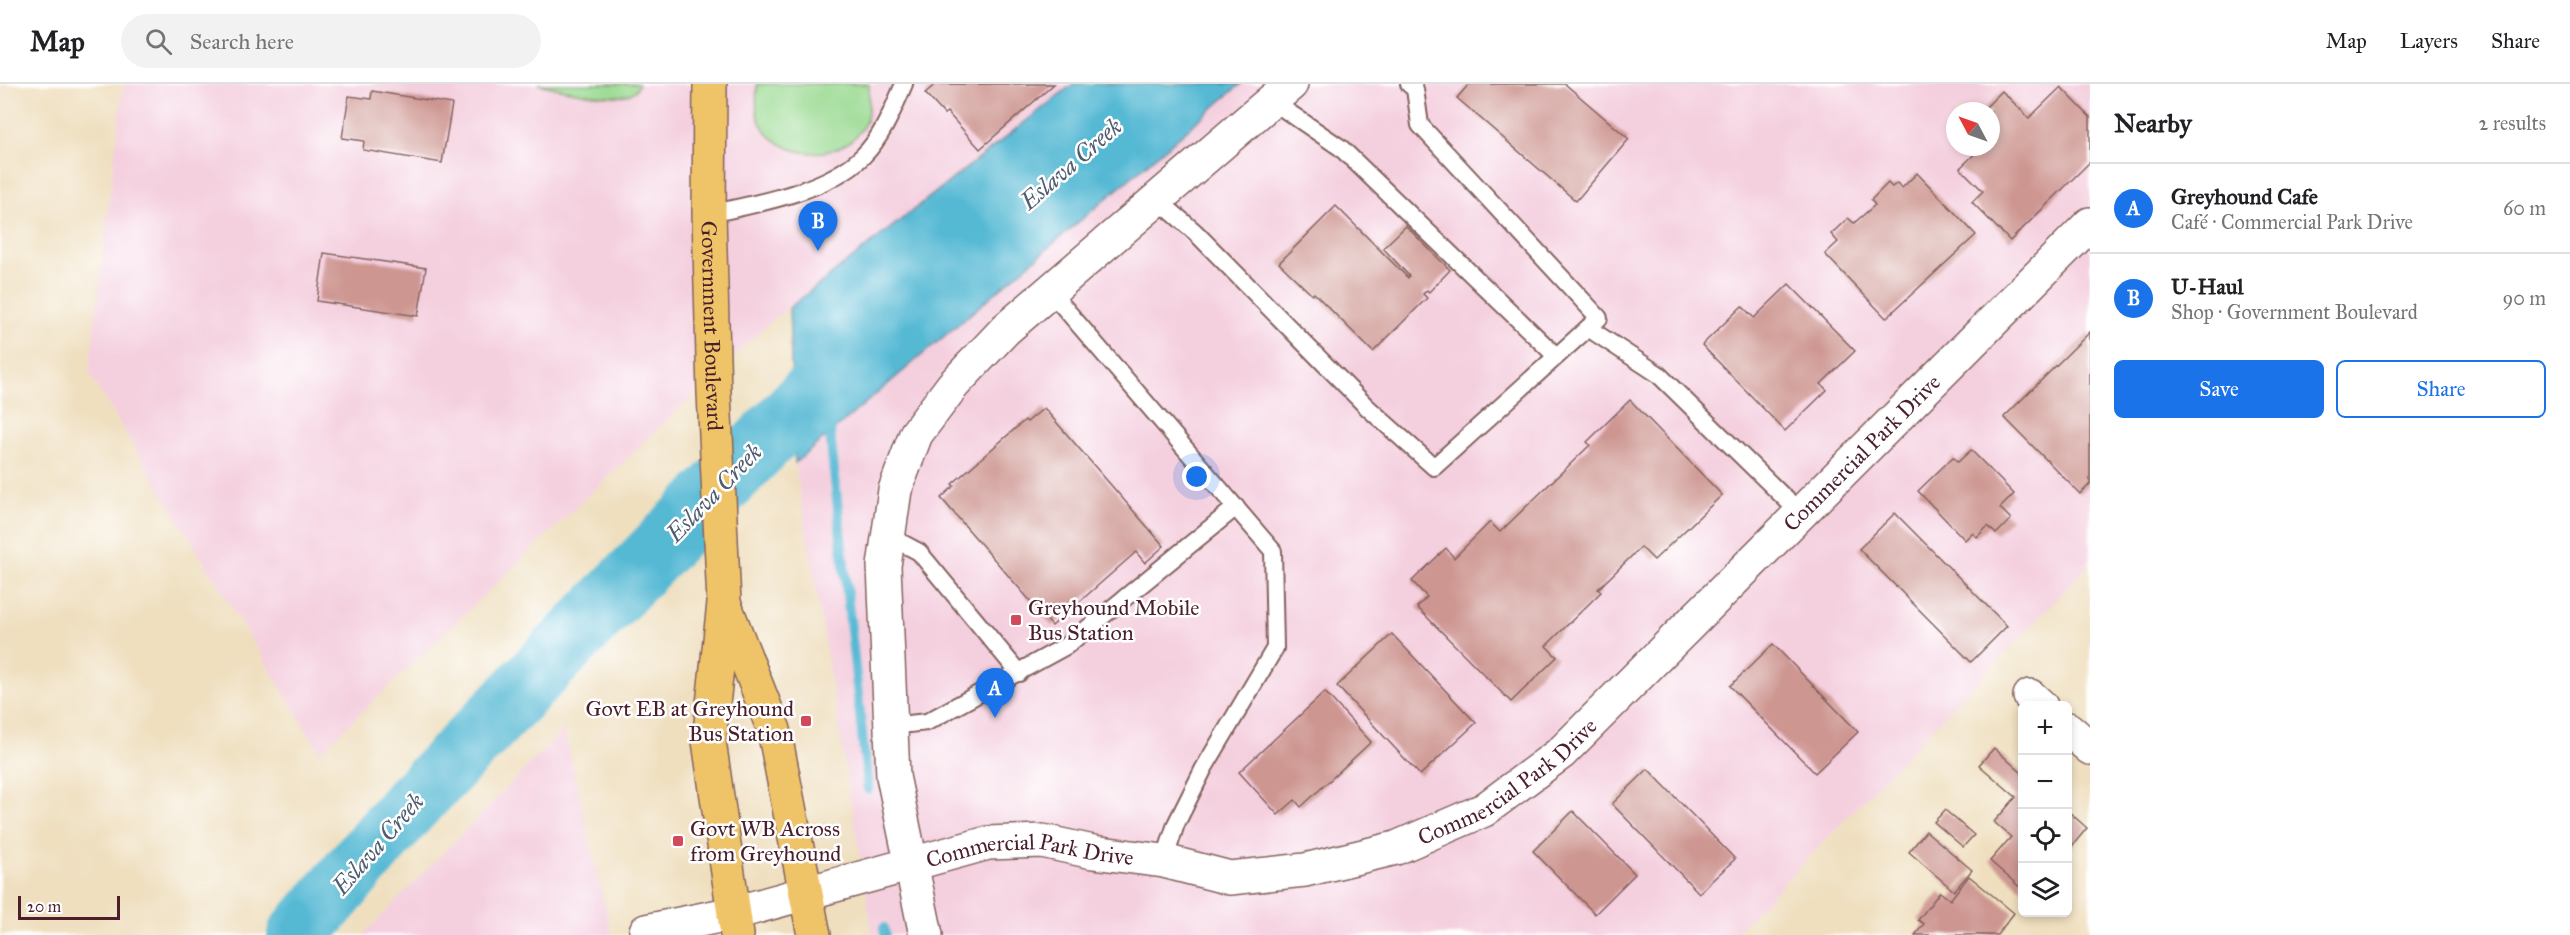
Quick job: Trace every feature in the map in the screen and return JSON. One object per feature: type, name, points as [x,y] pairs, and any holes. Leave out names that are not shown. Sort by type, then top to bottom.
[{"type":"main road","name":"Government Boulevard","points":[[710,84],[709,214],[714,393],[724,603],[709,741],[736,924]]},
{"type":"main road","name":"Government Boulevard","points":[[724,603],[774,730],[814,935]]},
{"type":"street","points":[[926,935],[893,776],[884,566],[895,490],[916,434],[953,385],[1006,328],[1282,92]]},
{"type":"street","name":"Commercial Park Drive","points":[[647,935],[646,931],[736,924],[806,893],[988,843],[1042,842],[1093,852],[1164,861],[1230,878],[1305,870],[1396,848],[1484,810],[1561,753],[1799,512],[2090,224]]},
{"type":"street","points":[[2072,733],[2090,748]]},
{"type":"lane","points":[[709,214],[783,198],[842,172],[863,156],[884,129],[904,84]]},
{"type":"lane","points":[[1157,199],[1195,232],[1367,406],[1434,467],[1599,318],[1420,125],[1414,89],[1409,84]]},
{"type":"lane","points":[[1282,92],[1556,356]]},
{"type":"lane","points":[[1050,291],[1274,551],[1275,648],[1204,768],[1176,824],[1164,861]]},
{"type":"lane","points":[[1588,328],[1658,374],[1799,512]]},
{"type":"lane","points":[[891,726],[927,722],[1066,646],[1236,507]]},
{"type":"lane","points":[[889,536],[919,552],[1019,673]]},
{"type":"shaded area","points":[[123,84],[1075,84],[942,194],[773,319],[320,752],[89,373]]},
{"type":"shaded area","points":[[1241,84],[2090,84],[2090,564],[1734,935],[873,935],[795,463]]},
{"type":"shaded area","points":[[564,729],[612,935],[363,935]]},
{"type":"green space","points":[[538,84],[639,84],[630,94],[611,96],[584,94]]},
{"type":"green space","points":[[757,84],[869,84],[869,107],[866,121],[857,136],[843,146],[810,153],[794,150],[779,143],[766,132],[757,113]]},
{"type":"water","points":[[1073,84],[1241,84],[795,463],[789,308]]},
{"type":"building","points":[[936,84],[1054,84],[980,149],[947,112],[944,114],[925,93]]},
{"type":"building","points":[[1469,84],[1565,84],[1629,139],[1576,201],[1457,98]]},
{"type":"building","points":[[2061,87],[2090,117],[2090,162],[2010,241],[1972,202],[1983,191],[1960,168],[1973,156],[2000,156],[2000,102],[1991,102],[2002,91],[2029,118]]},
{"type":"building","points":[[372,91],[452,104],[442,163],[363,150],[364,141],[342,138],[349,96],[371,99]]},
{"type":"building","points":[[1917,173],[1976,235],[1886,318],[1825,254],[1838,242],[1831,234],[1848,218],[1854,223],[1875,205],[1871,200],[1888,183],[1892,187],[1897,183],[1902,188]]},
{"type":"building","points":[[1336,206],[1408,278],[1409,276],[1383,248],[1406,226],[1450,270],[1429,292],[1427,290],[1423,294],[1427,298],[1373,352],[1314,293],[1312,295],[1279,263]]},
{"type":"building","points":[[324,253],[426,268],[418,316],[317,301]]},
{"type":"building","points":[[1789,284],[1855,351],[1821,384],[1827,390],[1785,431],[1702,345],[1742,306],[1754,318]]},
{"type":"building","points":[[2090,332],[2090,484],[2080,494],[2004,417]]},
{"type":"building","points":[[1630,400],[1722,495],[1654,560],[1641,547],[1598,589],[1601,592],[1546,646],[1557,657],[1511,702],[1417,607],[1427,597],[1412,581],[1446,548],[1454,558],[1490,522],[1500,532],[1590,445],[1587,442]]},
{"type":"building","points":[[1044,408],[1164,546],[1145,563],[1136,552],[1052,626],[941,498],[954,486],[952,484],[1025,420],[1027,422]]},
{"type":"building","points":[[1971,450],[2014,494],[2000,508],[2011,519],[1996,534],[1988,526],[1977,537],[1972,533],[1965,540],[1918,491],[1953,457],[1958,462]]},
{"type":"building","points":[[1895,513],[2007,626],[1971,662],[1859,549]]},
{"type":"building","points":[[1392,634],[1476,723],[1420,775],[1337,686]]},
{"type":"building","points":[[1773,644],[1858,732],[1815,773],[1730,686]]},
{"type":"building","points":[[1325,692],[1371,742],[1301,807],[1295,800],[1278,815],[1239,772]]},
{"type":"building","points":[[1994,748],[2018,769],[2018,886],[1990,861],[2011,837],[1994,822],[2016,797],[1979,765]]},
{"type":"building","points":[[1648,769],[1735,859],[1699,893],[1612,804]]},
{"type":"building","points":[[1945,810],[1974,835],[1963,847],[1934,822]]},
{"type":"building","points":[[1573,811],[1635,874],[1595,914],[1533,851]]},
{"type":"building","points":[[2072,815],[2087,828],[2072,846]]},
{"type":"building","points":[[1926,831],[1972,870],[1954,891],[1909,852]]},
{"type":"building","points":[[1969,876],[2014,913],[1997,935],[1915,935],[1924,924],[1918,920],[1940,892],[1950,900]]},
{"type":"waterway","name":"Eslava Creek","points":[[298,935],[409,806],[827,377],[854,353]]},
{"type":"waterway","points":[[832,420],[830,434],[868,789]]},
{"type":"waterway","points":[[884,928],[885,935]]},
{"type":"place","name":"U-Haul","points":[[818,251]]},
{"type":"place","name":"Greyhound Mobile Bus Station","points":[[1016,620]]},
{"type":"place","name":"Greyhound Cafe","points":[[995,718]]},
{"type":"place","name":"Govt EB at Greyhound Bus Station","points":[[806,721]]},
{"type":"place","name":"Govt WB Across from Greyhound","points":[[678,841]]}]
